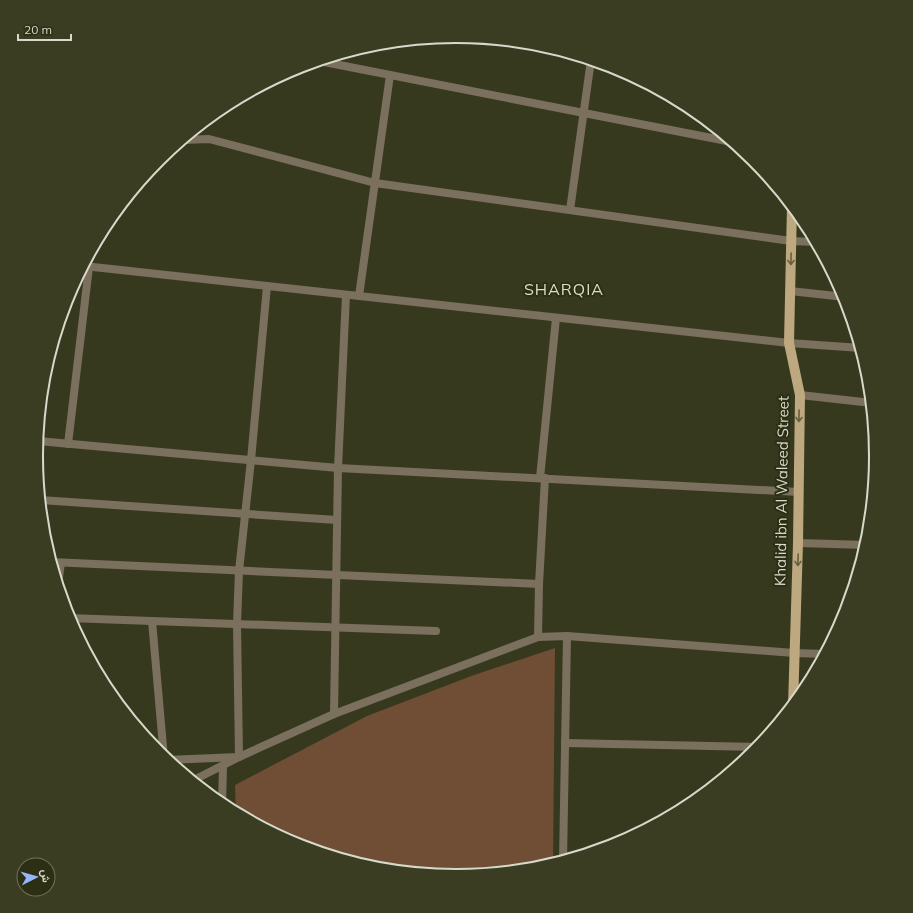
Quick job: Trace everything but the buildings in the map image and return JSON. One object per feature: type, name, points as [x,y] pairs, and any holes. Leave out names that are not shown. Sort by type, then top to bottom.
[{"type":"main road","name":"Khalid ibn Al Waleed Street","points":[[792,215],[789,343],[800,395],[798,543],[793,696]]},
{"type":"street","points":[[330,63],[722,140]]},
{"type":"street","points":[[570,210],[590,65]]},
{"type":"street","points":[[359,296],[390,75]]},
{"type":"street","points":[[191,140],[210,139],[375,183],[791,241],[810,242]]},
{"type":"street","points":[[90,266],[789,343],[856,348]]},
{"type":"street","points":[[68,444],[86,274]]},
{"type":"street","points":[[240,757],[237,624],[239,570],[267,286]]},
{"type":"street","points":[[790,291],[838,296]]},
{"type":"street","points":[[334,714],[338,468],[346,295]]},
{"type":"street","points":[[538,637],[543,478],[556,318]]},
{"type":"street","points":[[800,395],[866,402]]},
{"type":"street","points":[[44,442],[338,468],[799,492]]},
{"type":"street","points":[[46,500],[337,520]]},
{"type":"street","points":[[798,543],[860,545]]},
{"type":"street","points":[[57,563],[539,584]]},
{"type":"street","points":[[60,572],[61,563]]},
{"type":"street","points":[[76,618],[436,632]]},
{"type":"street","points":[[152,621],[164,749]]},
{"type":"street","points":[[563,856],[567,636]]},
{"type":"street","points":[[197,778],[334,714],[538,637],[567,636],[820,654]]},
{"type":"street","points":[[565,743],[751,747]]},
{"type":"street","points":[[175,759],[240,757]]},
{"type":"street","points":[[222,797],[223,766]]},
{"type":"shaded area","points":[[555,648],[553,858],[510,866],[456,870],[429,869],[376,862],[349,856],[298,839],[250,815],[236,806],[235,785],[367,716],[474,675]]},
{"type":"district","name":"SHARQIA","points":[[564,289]]}]
